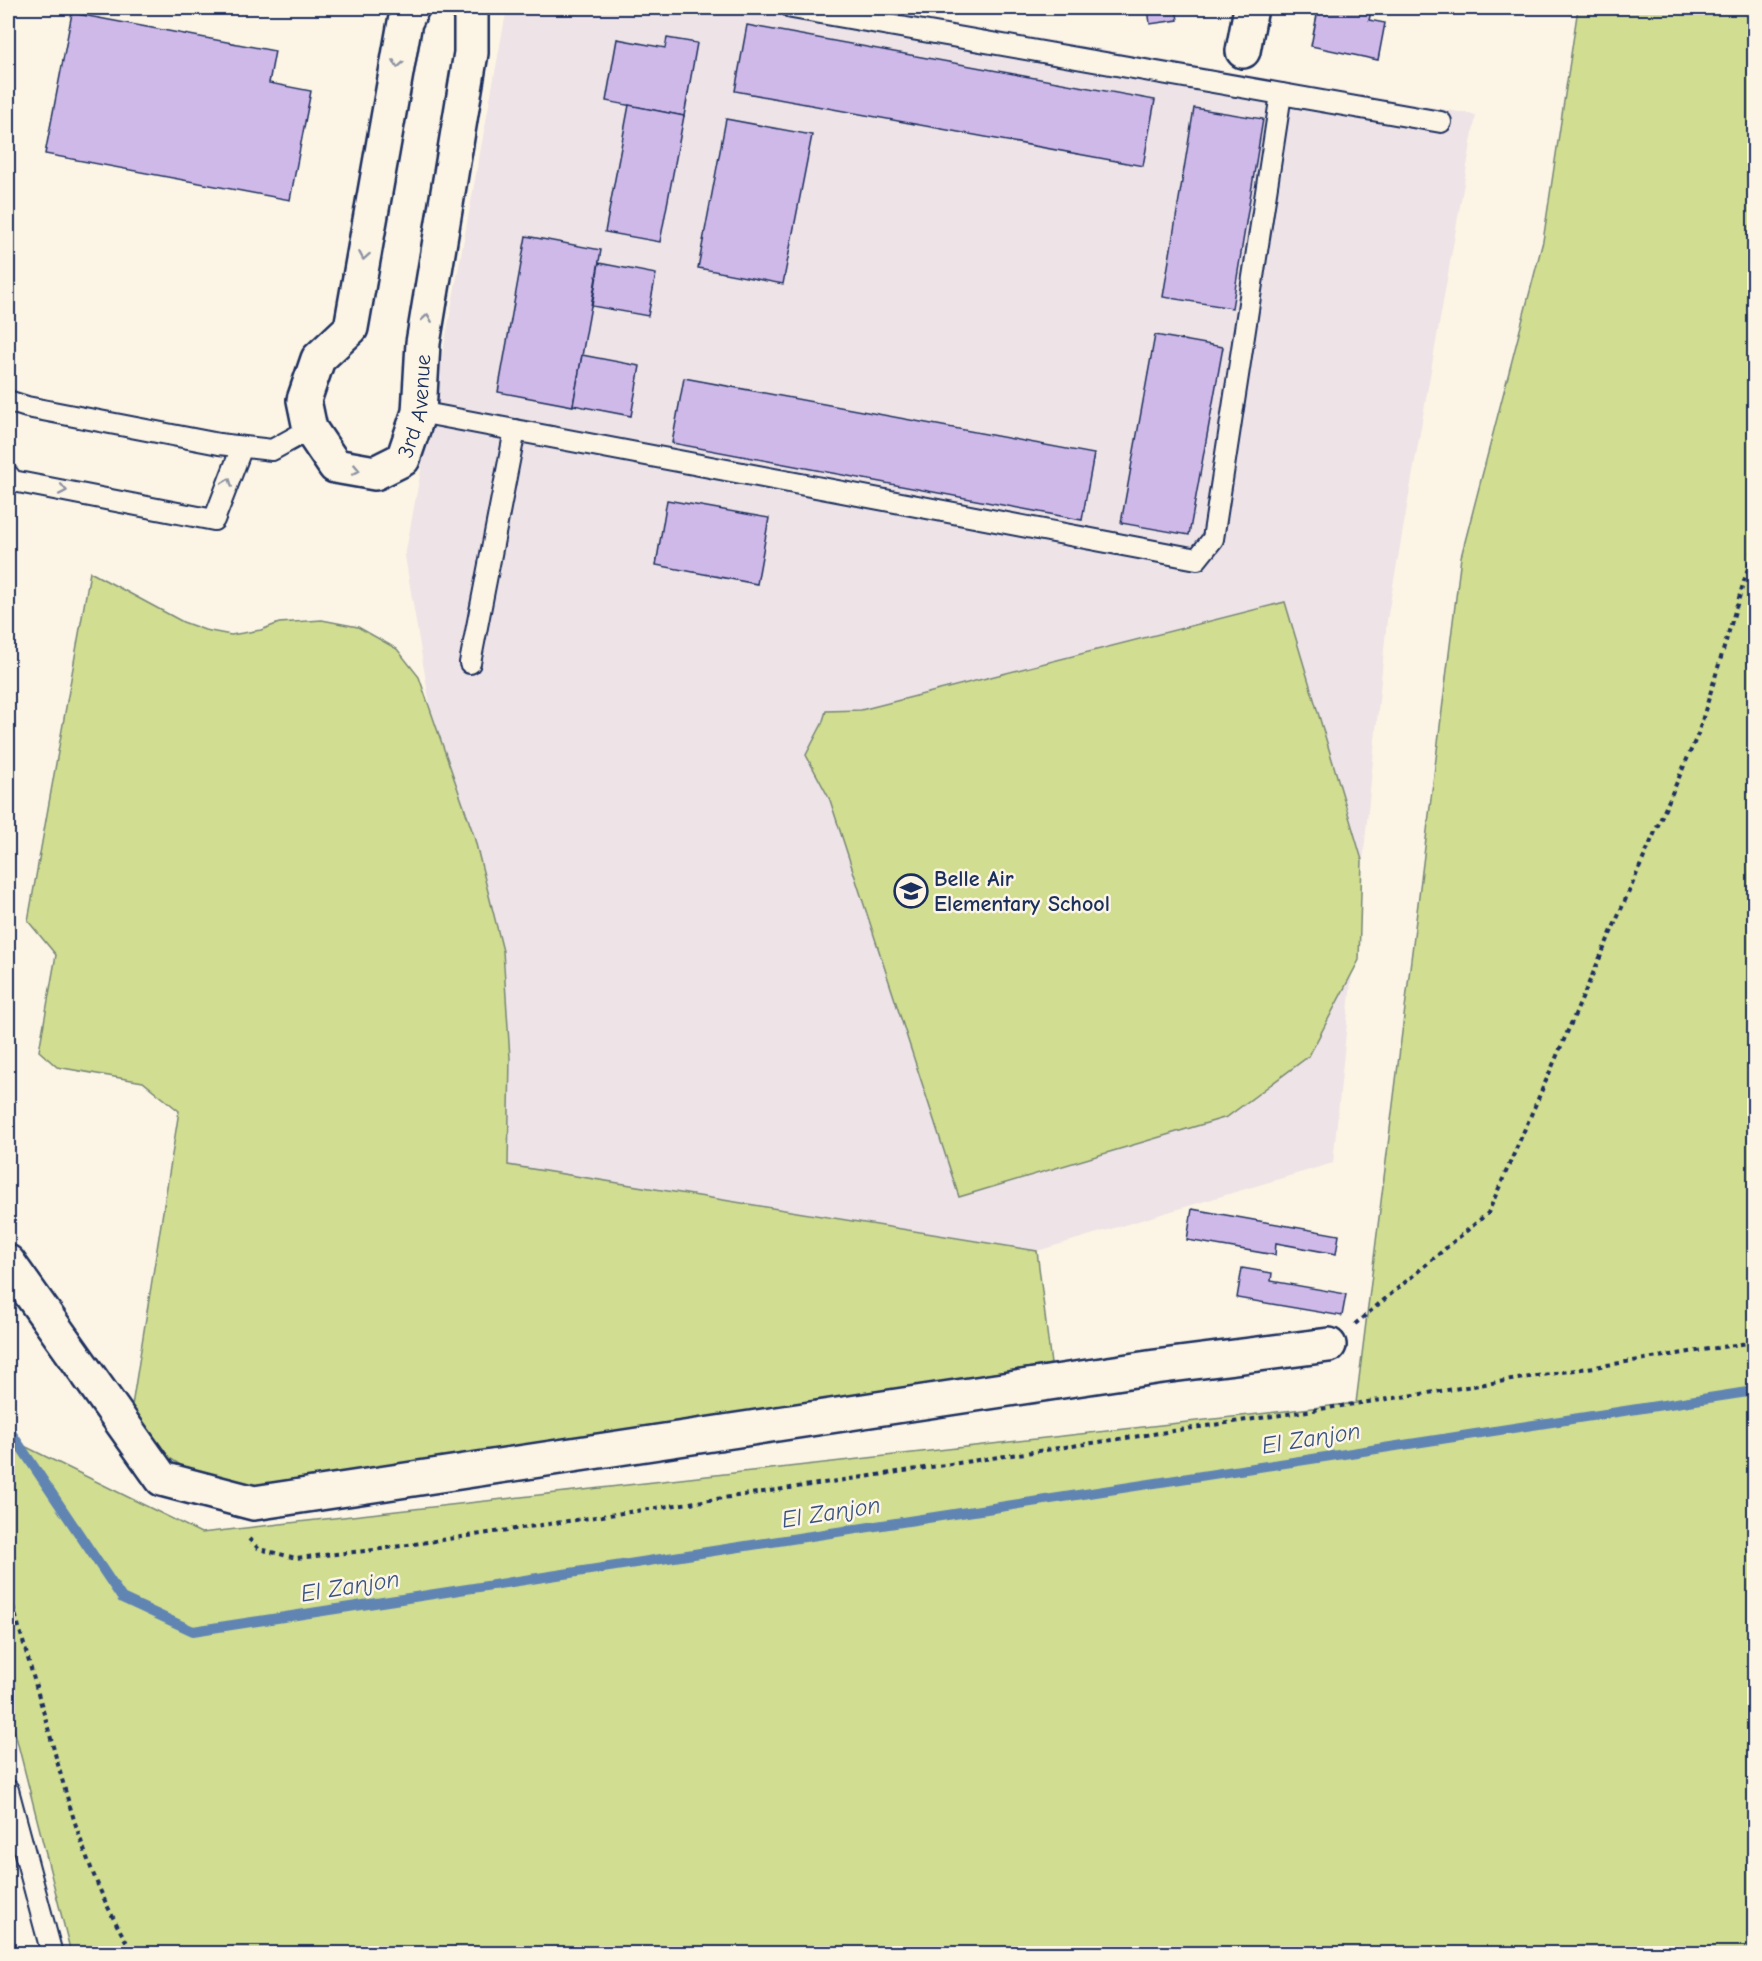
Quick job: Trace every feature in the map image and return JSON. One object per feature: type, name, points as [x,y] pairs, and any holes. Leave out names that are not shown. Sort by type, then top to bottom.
[{"type":"street","name":"3rd Avenue","points":[[412,8],[405,22],[351,328],[318,359],[304,400],[310,429],[335,466],[375,473],[403,459],[419,412],[423,343],[471,53],[471,8]]},
{"type":"street","points":[[1243,51],[1251,8]]},
{"type":"street","points":[[8,1262],[162,1479],[254,1503],[1155,1367],[1329,1346]]},
{"type":"lane","points":[[792,8],[1441,122]]},
{"type":"lane","points":[[419,412],[1197,559],[1214,539],[1281,94]]},
{"type":"lane","points":[[8,401],[27,407],[151,431],[272,450],[310,429]]},
{"type":"lane","points":[[470,663],[515,430]]},
{"type":"lane","points":[[8,475],[13,481],[214,520],[242,447]]},
{"type":"lane","points":[[8,1790],[52,1953]]},
{"type":"path","points":[[1329,1346],[1488,1213],[1698,734],[1755,548]]},
{"type":"path","points":[[228,1496],[238,1527],[259,1550],[296,1558],[409,1545],[1755,1342]]},
{"type":"path","points":[[8,1589],[71,1813],[87,1859],[110,1911],[134,1953]]},
{"type":"shaded area","name":"Belle Air Elementary School","points":[[507,8],[866,8],[1476,115],[1387,620],[1333,1163],[1037,1251],[507,1165],[405,556]]},
{"type":"green space","points":[[1578,8],[1754,8],[1754,1953],[71,1953],[8,1705],[8,1438],[201,1533],[1356,1403],[1461,557],[1543,241]]},
{"type":"green space","points":[[90,572],[183,622],[205,630],[231,635],[261,630],[279,623],[322,620],[358,627],[397,649],[419,677],[474,836],[503,951],[510,1058],[508,1165],[1037,1251],[1051,1364],[228,1496],[128,1431],[179,1111],[143,1082],[57,1067],[39,1051],[56,955],[28,921]]},
{"type":"green space","points":[[1285,602],[1362,860],[1359,960],[1309,1056],[1227,1117],[959,1197],[830,800],[806,755],[826,711],[861,710]]},
{"type":"building","points":[[1148,8],[1176,8],[1178,20],[1150,24]]},
{"type":"building","points":[[1312,8],[1372,8],[1369,20],[1385,23],[1378,60],[1311,46],[1317,15],[1311,14]]},
{"type":"building","points":[[72,13],[275,51],[269,83],[311,91],[290,200],[45,154]]},
{"type":"building","points":[[747,25],[1155,100],[1143,166],[735,91]]},
{"type":"building","points":[[667,38],[697,43],[684,116],[606,101],[617,39],[665,48]]},
{"type":"building","points":[[629,105],[684,116],[660,242],[605,232]]},
{"type":"building","points":[[1194,108],[1263,119],[1232,308],[1163,297]]},
{"type":"building","points":[[726,119],[812,135],[783,284],[698,268]]},
{"type":"building","points":[[526,236],[601,250],[573,406],[498,392]]},
{"type":"building","points":[[599,263],[656,274],[648,316],[592,306]]},
{"type":"building","points":[[1155,335],[1223,347],[1189,535],[1121,523]]},
{"type":"building","points":[[582,355],[640,366],[631,416],[573,405]]},
{"type":"building","points":[[684,378],[1094,454],[1082,520],[672,443]]},
{"type":"building","points":[[667,500],[769,518],[757,584],[656,565]]},
{"type":"building","points":[[1192,1209],[1339,1235],[1336,1254],[1276,1243],[1275,1255],[1187,1240]]},
{"type":"building","points":[[1242,1268],[1272,1273],[1271,1281],[1346,1294],[1342,1316],[1237,1298]]},
{"type":"waterway","name":"El Zanjon","points":[[8,1428],[122,1598],[193,1631],[1754,1391]]},
{"type":"place","name":"Belle Air Elementary School","points":[[911,891]]}]
